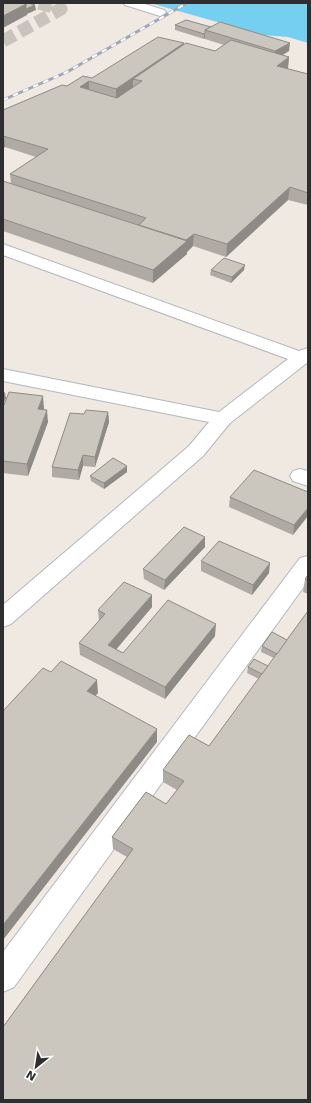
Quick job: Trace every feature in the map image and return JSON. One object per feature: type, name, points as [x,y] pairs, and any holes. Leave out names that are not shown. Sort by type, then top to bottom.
[{"type":"street","points":[[129,3],[160,12]]},
{"type":"street","points":[[3,249],[304,356]]},
{"type":"street","points":[[3,618],[196,452],[222,419],[304,356]]},
{"type":"street","points":[[3,375],[222,419]]},
{"type":"street","points":[[3,977],[308,564]]},
{"type":"water","points":[[150,3],[308,3],[308,43],[288,37],[263,35]]},
{"type":"building","points":[[3,3],[21,3],[26,4],[3,16]]},
{"type":"building","points":[[21,3],[35,5],[26,9],[26,4]]},
{"type":"building","points":[[186,20],[211,27],[205,30],[204,34],[175,25]]},
{"type":"building","points":[[220,22],[290,43],[275,51],[205,30]]},
{"type":"building","points":[[158,37],[184,43],[116,89],[89,81],[80,87],[117,98],[142,81],[133,79],[186,43],[215,51],[231,40],[289,57],[277,66],[308,74],[308,193],[290,187],[227,244],[194,234],[186,240],[139,225],[146,218],[10,174],[48,149],[3,136],[3,110],[62,85],[67,86],[83,76],[92,78]]},
{"type":"building","points":[[3,181],[187,241],[153,270],[3,219]]},
{"type":"building","points":[[224,258],[245,265],[232,277],[211,270]]},
{"type":"building","points":[[9,392],[43,396],[38,409],[47,410],[27,464],[3,461],[3,405]]},
{"type":"building","points":[[86,410],[108,412],[95,457],[83,455],[78,470],[52,467],[70,413],[84,414]]},
{"type":"building","points":[[113,458],[127,466],[104,483],[90,476]]},
{"type":"building","points":[[254,470],[308,492],[308,508],[294,525],[230,497]]},
{"type":"building","points":[[184,527],[205,537],[165,580],[143,569]]},
{"type":"building","points":[[219,541],[270,563],[253,585],[201,561]]},
{"type":"building","points":[[124,582],[152,595],[108,645],[123,653],[168,600],[216,624],[165,687],[79,643],[105,614],[98,610]]},
{"type":"building","points":[[308,611],[308,1100],[3,1100],[3,1027],[133,849],[112,837],[146,792],[166,804],[184,781],[163,770],[189,735],[209,746]]},
{"type":"building","points":[[272,632],[287,640],[277,654],[262,646]]},
{"type":"building","points":[[254,659],[268,666],[262,674],[248,667]]},
{"type":"building","points":[[61,661],[97,680],[87,691],[157,729],[3,925],[3,711],[43,668],[51,672]]},
{"type":"tunnel","points":[[3,41],[61,9],[39,3]]},
{"type":"railway","points":[[3,100],[67,72],[187,3]]}]
